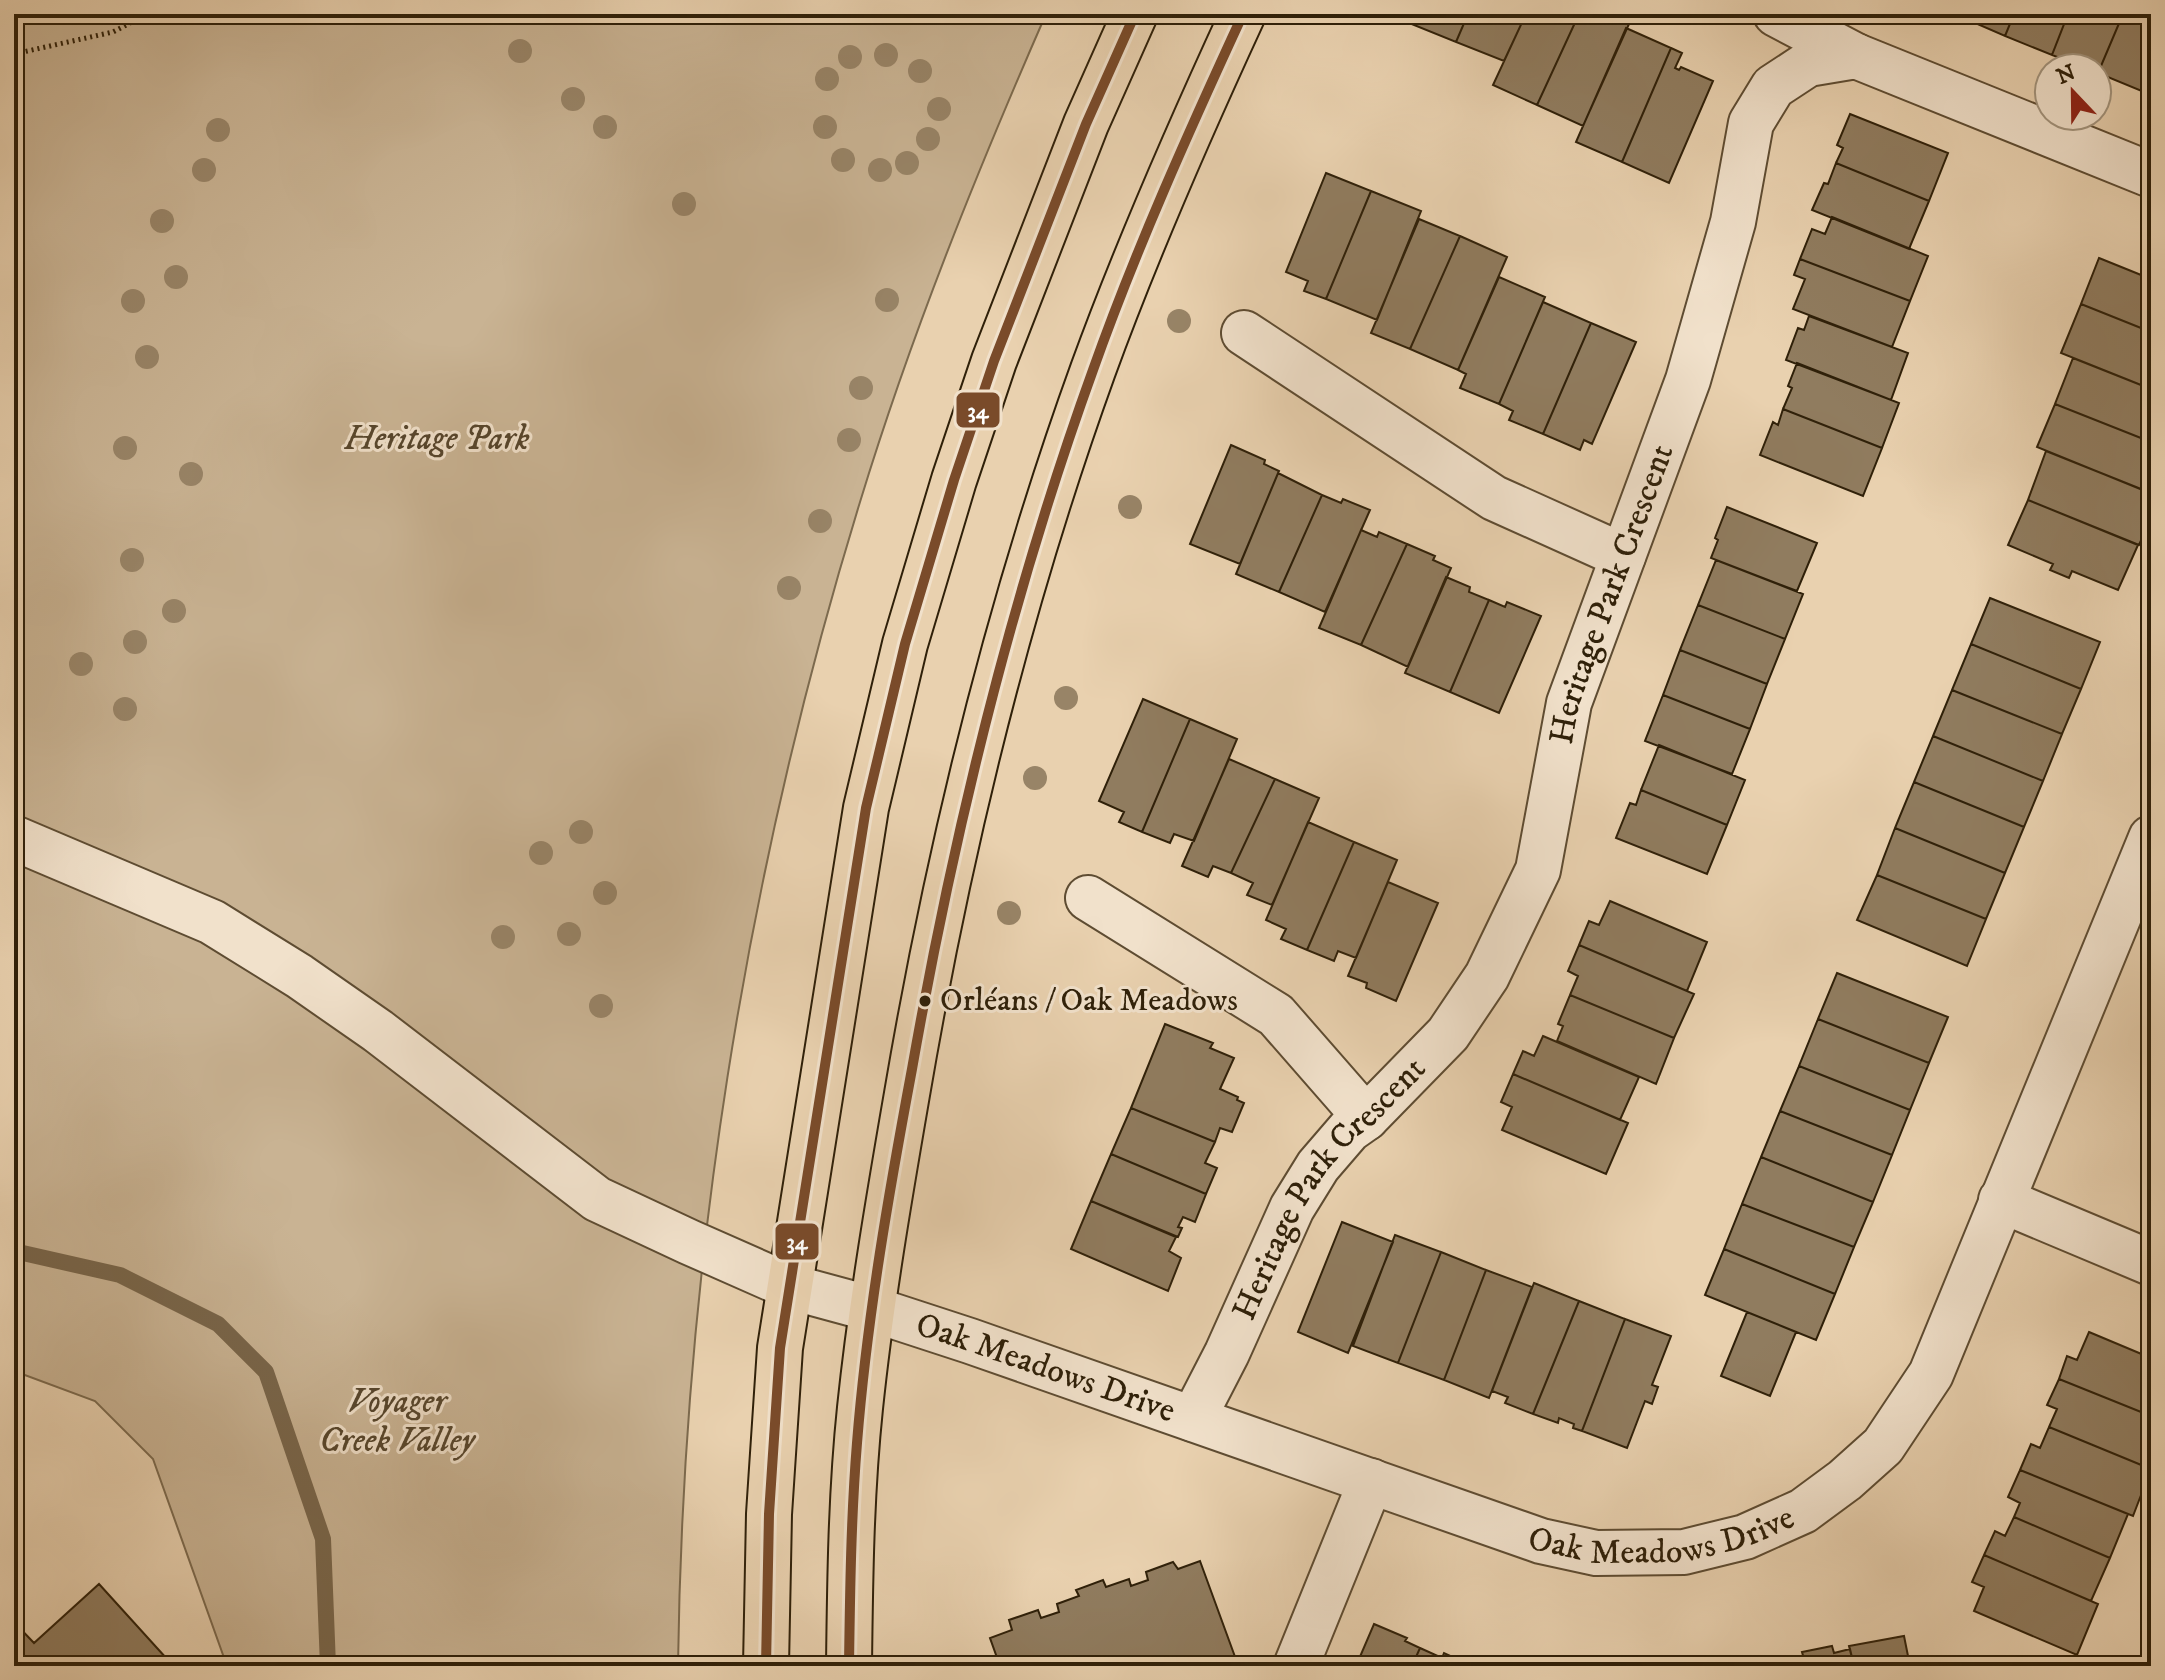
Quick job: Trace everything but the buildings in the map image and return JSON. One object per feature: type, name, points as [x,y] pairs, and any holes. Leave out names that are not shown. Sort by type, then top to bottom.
[{"type":"main road","points":[[766,1666],[773,1429],[780,1348],[866,808],[905,644],[954,480],[994,361],[1081,138],[1135,14]]},
{"type":"main road","points":[[849,1666],[851,1521],[859,1412],[872,1309],[903,1114],[942,901],[969,781],[1045,512],[1093,370],[1163,195],[1243,14]]},
{"type":"street","points":[[1776,14],[1856,56],[2151,175]]},
{"type":"street","name":"Heritage Park Crescent","points":[[1193,1419],[1227,1353],[1292,1208],[1318,1166],[1349,1130],[1366,1118],[1448,1034],[1487,976],[1538,870],[1569,703],[1688,380],[1733,222],[1751,123],[1773,87],[1808,64],[1856,56]]},
{"type":"street","points":[[1244,333],[1494,498],[1623,556]]},
{"type":"street","name":"Oak Meadows Drive","points":[[14,838],[212,922],[299,976],[378,1031],[597,1199],[791,1287],[872,1309],[1541,1541],[1596,1553],[1684,1552],[1745,1537],[1803,1511],[1845,1480],[1883,1446],[1931,1374],[2151,838]]},
{"type":"street","points":[[1088,898],[1276,1015],[1366,1118]]},
{"type":"street","points":[[2001,1200],[2151,1263]]},
{"type":"street","points":[[1296,1666],[1371,1481]]},
{"type":"path","points":[[14,54],[113,32],[147,14]]},
{"type":"green space","name":"Heritage Park","points":[[14,14],[1046,14],[970,195],[901,378],[860,502],[819,644],[783,788],[727,1078],[707,1224],[692,1371],[682,1518],[678,1666],[227,1666],[153,1459],[95,1401],[14,1371]]},
{"type":"waterway","points":[[14,1251],[120,1275],[218,1324],[266,1372],[323,1539],[328,1666]]},
{"type":"transit line","name":"34","points":[[766,1666],[769,1514],[780,1348],[866,808],[905,644],[954,480],[994,361],[1086,124],[1135,14]]},
{"type":"transit line","name":"34","points":[[849,1666],[855,1471],[873,1302],[928,980],[966,803],[1011,628],[1063,455],[1127,280],[1243,14]]},
{"type":"place","name":"Orléans / Oak Meadows","points":[[925,1001]]},
{"type":"park label","name":"Voyager Creek Valley","points":[[397,1422]]}]
